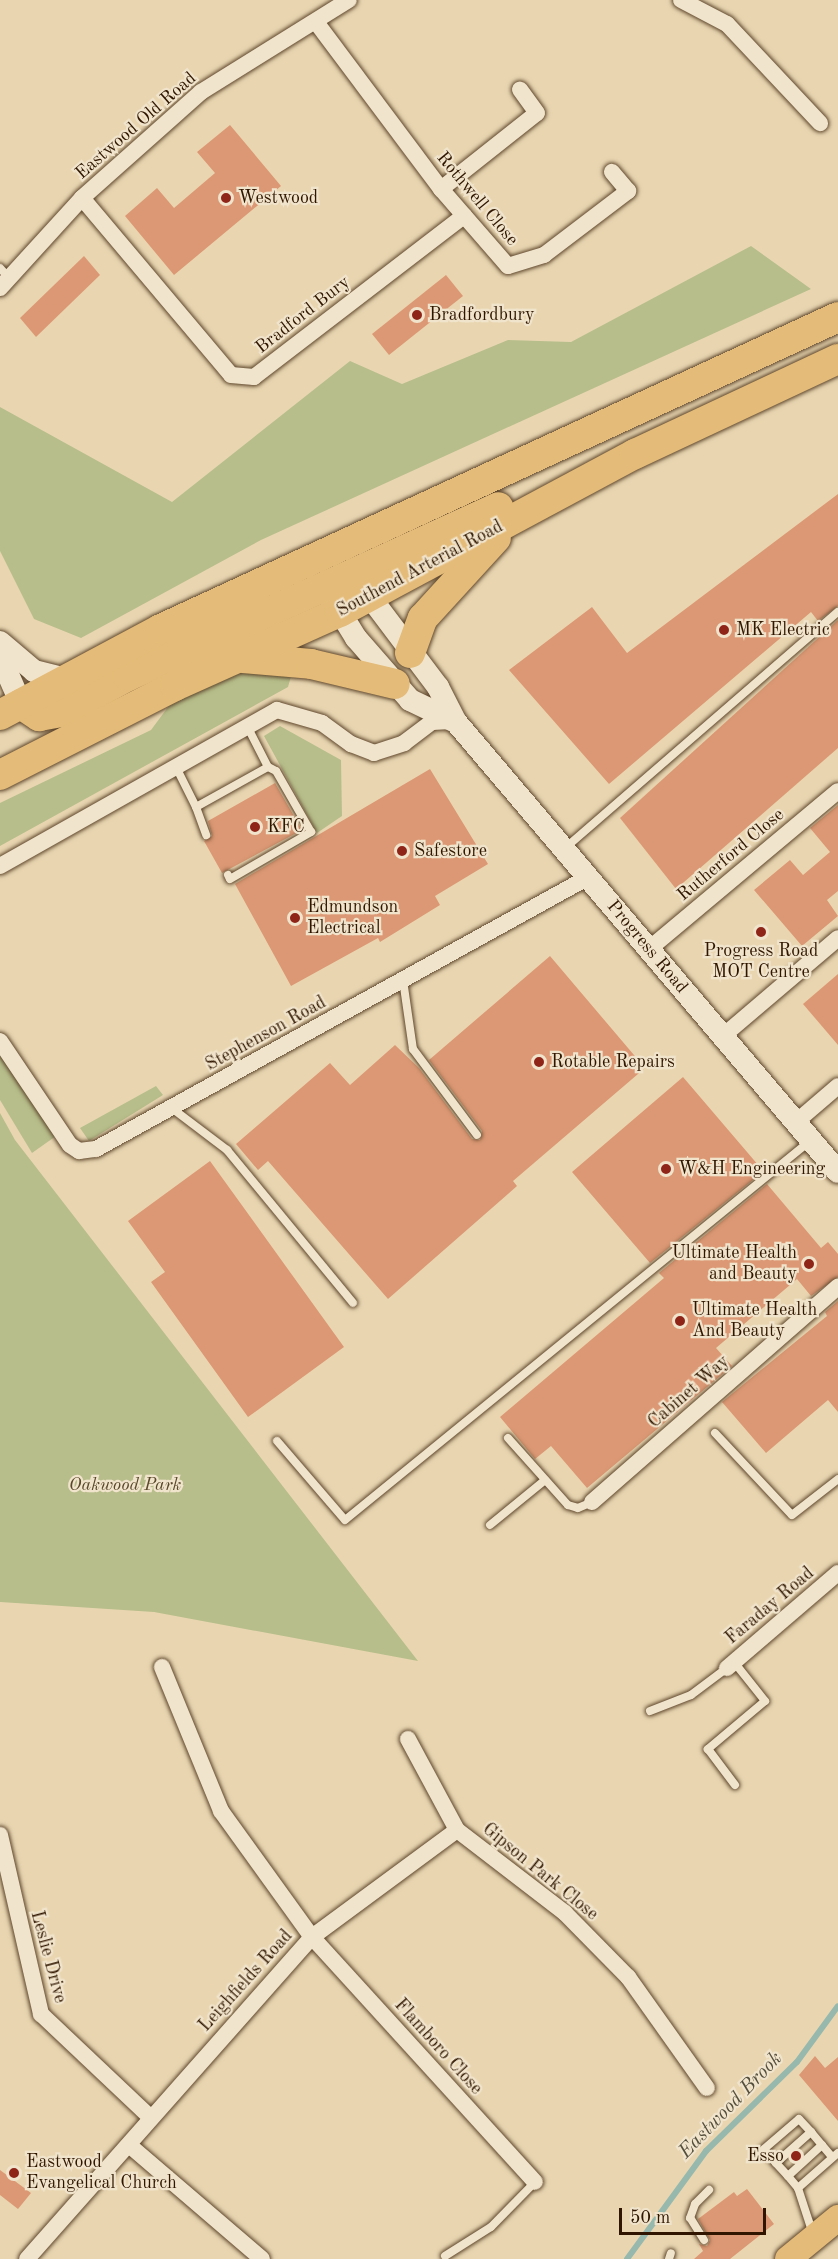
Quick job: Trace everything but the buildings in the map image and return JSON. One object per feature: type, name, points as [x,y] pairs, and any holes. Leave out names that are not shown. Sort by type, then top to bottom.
[{"type":"highway","name":"Southend Arterial Road","points":[[0,774],[230,660],[325,584],[342,545],[838,317]]},
{"type":"highway","name":"Southend Arterial Road","points":[[362,586],[514,518],[635,454],[838,359]]},
{"type":"highway","points":[[10,710],[161,629],[325,584],[362,586],[604,457],[635,454]]},
{"type":"highway","points":[[410,653],[423,618],[514,518]]},
{"type":"highway","points":[[10,710],[54,715],[325,584]]},
{"type":"highway","points":[[230,660],[272,657],[365,674],[403,692]]},
{"type":"main road","points":[[788,2259],[838,2218]]},
{"type":"street","name":"Eastwood Old Road","points":[[3,278],[82,198],[201,93],[349,0]]},
{"type":"street","points":[[681,0],[727,24],[820,123]]},
{"type":"street","name":"Rothwell Close","points":[[316,22],[441,189],[508,266],[544,255],[628,191],[612,171]]},
{"type":"street","points":[[441,189],[537,113],[520,90]]},
{"type":"street","name":"Bradford Bury","points":[[82,198],[231,375],[255,377],[464,216]]},
{"type":"street","name":"Progress Road","points":[[342,545],[362,586],[410,653],[438,687],[456,722],[838,1172]]},
{"type":"street","name":"Progress Road","points":[[325,584],[403,692],[456,722]]},
{"type":"street","points":[[0,642],[34,670],[67,679]]},
{"type":"street","points":[[0,656],[10,710]]},
{"type":"street","points":[[403,692],[419,716],[411,737]]},
{"type":"street","points":[[0,866],[277,710],[295,713],[374,753],[411,737],[432,722],[456,722]]},
{"type":"street","name":"Rutherford Close","points":[[649,949],[838,791]]},
{"type":"street","name":"Stephenson Road","points":[[0,1041],[65,1139],[79,1150],[96,1149],[173,1109],[587,878]]},
{"type":"street","points":[[723,1036],[838,938]]},
{"type":"street","points":[[796,1122],[838,1086]]},
{"type":"street","name":"Cabinet Way","points":[[592,1502],[838,1287]]},
{"type":"street","name":"Faraday Road","points":[[731,1665],[838,1574]]},
{"type":"street","name":"Leighfields Road","points":[[27,2259],[129,2145],[150,2117],[312,1937],[221,1811],[162,1667]]},
{"type":"street","name":"Gipson Park Close","points":[[408,1739],[458,1830],[565,1913],[628,1977],[707,2088]]},
{"type":"street","name":"Gipson Park Close","points":[[312,1937],[458,1830]]},
{"type":"street","name":"Leslie Drive","points":[[0,1835],[3,1872],[41,2014],[150,2117]]},
{"type":"street","name":"Flamboro Close","points":[[312,1937],[535,2182]]},
{"type":"street","points":[[129,2145],[262,2259]]},
{"type":"lane","points":[[564,849],[838,612]]},
{"type":"lane","points":[[228,875],[230,879],[311,832],[276,771],[268,766],[248,726]]},
{"type":"lane","points":[[196,807],[268,766]]},
{"type":"lane","points":[[176,767],[196,807],[206,836]]},
{"type":"lane","points":[[403,980],[413,1049],[477,1135]]},
{"type":"lane","points":[[173,1109],[227,1150],[353,1303]]},
{"type":"lane","points":[[277,1441],[345,1520],[811,1140]]},
{"type":"lane","points":[[715,1433],[792,1515],[838,1479]]},
{"type":"lane","points":[[508,1438],[568,1505],[578,1508],[592,1502]]},
{"type":"lane","points":[[490,1525],[545,1480]]},
{"type":"lane","points":[[650,1711],[691,1695],[731,1665],[765,1701],[708,1749],[735,1785]]},
{"type":"lane","points":[[798,2188],[835,2155],[822,2145],[799,2119],[764,2149],[798,2188],[814,2237]]},
{"type":"lane","points":[[776,2163],[811,2132]]},
{"type":"lane","points":[[788,2176],[822,2145]]},
{"type":"lane","points":[[445,2256],[491,2227],[535,2182]]},
{"type":"lane","points":[[704,2241],[690,2218],[695,2204],[709,2190]]},
{"type":"green space","points":[[751,246],[811,289],[261,540],[81,638],[34,619],[0,551],[0,407],[172,502],[350,361],[402,384],[508,340],[571,342]]},
{"type":"green space","points":[[236,669],[292,673],[288,687],[0,846],[0,803],[151,730],[171,703]]},
{"type":"green space","points":[[280,726],[341,760],[342,816],[317,833],[264,736]]},
{"type":"green space","points":[[0,1043],[56,1136],[32,1153],[0,1100]]},
{"type":"green space","points":[[156,1086],[163,1095],[89,1141],[80,1128]]},
{"type":"green space","name":"Oakwood Park","points":[[0,1113],[15,1140],[418,1661],[154,1612],[0,1602]]},
{"type":"waterway","name":"Eastwood Brook","points":[[627,2259],[706,2151],[797,2062],[838,2006]]},
{"type":"place","name":"Westwood","points":[[226,198]]},
{"type":"place","name":"Bradfordbury","points":[[417,315]]},
{"type":"place","name":"MK Electric","points":[[724,630]]},
{"type":"place","name":"KFC","points":[[255,827]]},
{"type":"place","name":"Safestore","points":[[402,851]]},
{"type":"place","name":"Edmundson Electrical","points":[[295,918]]},
{"type":"place","name":"Progress Road MOT Centre","points":[[761,932]]},
{"type":"place","name":"Rotable Repairs","points":[[539,1062]]},
{"type":"place","name":"W&H Engineering","points":[[666,1169]]},
{"type":"place","name":"Ultimate Health and Beauty","points":[[809,1264]]},
{"type":"place","name":"Ultimate Health And Beauty","points":[[680,1321]]},
{"type":"place","name":"Esso","points":[[796,2156]]},
{"type":"place","name":"Eastwood Evangelical Church","points":[[14,2173]]}]
